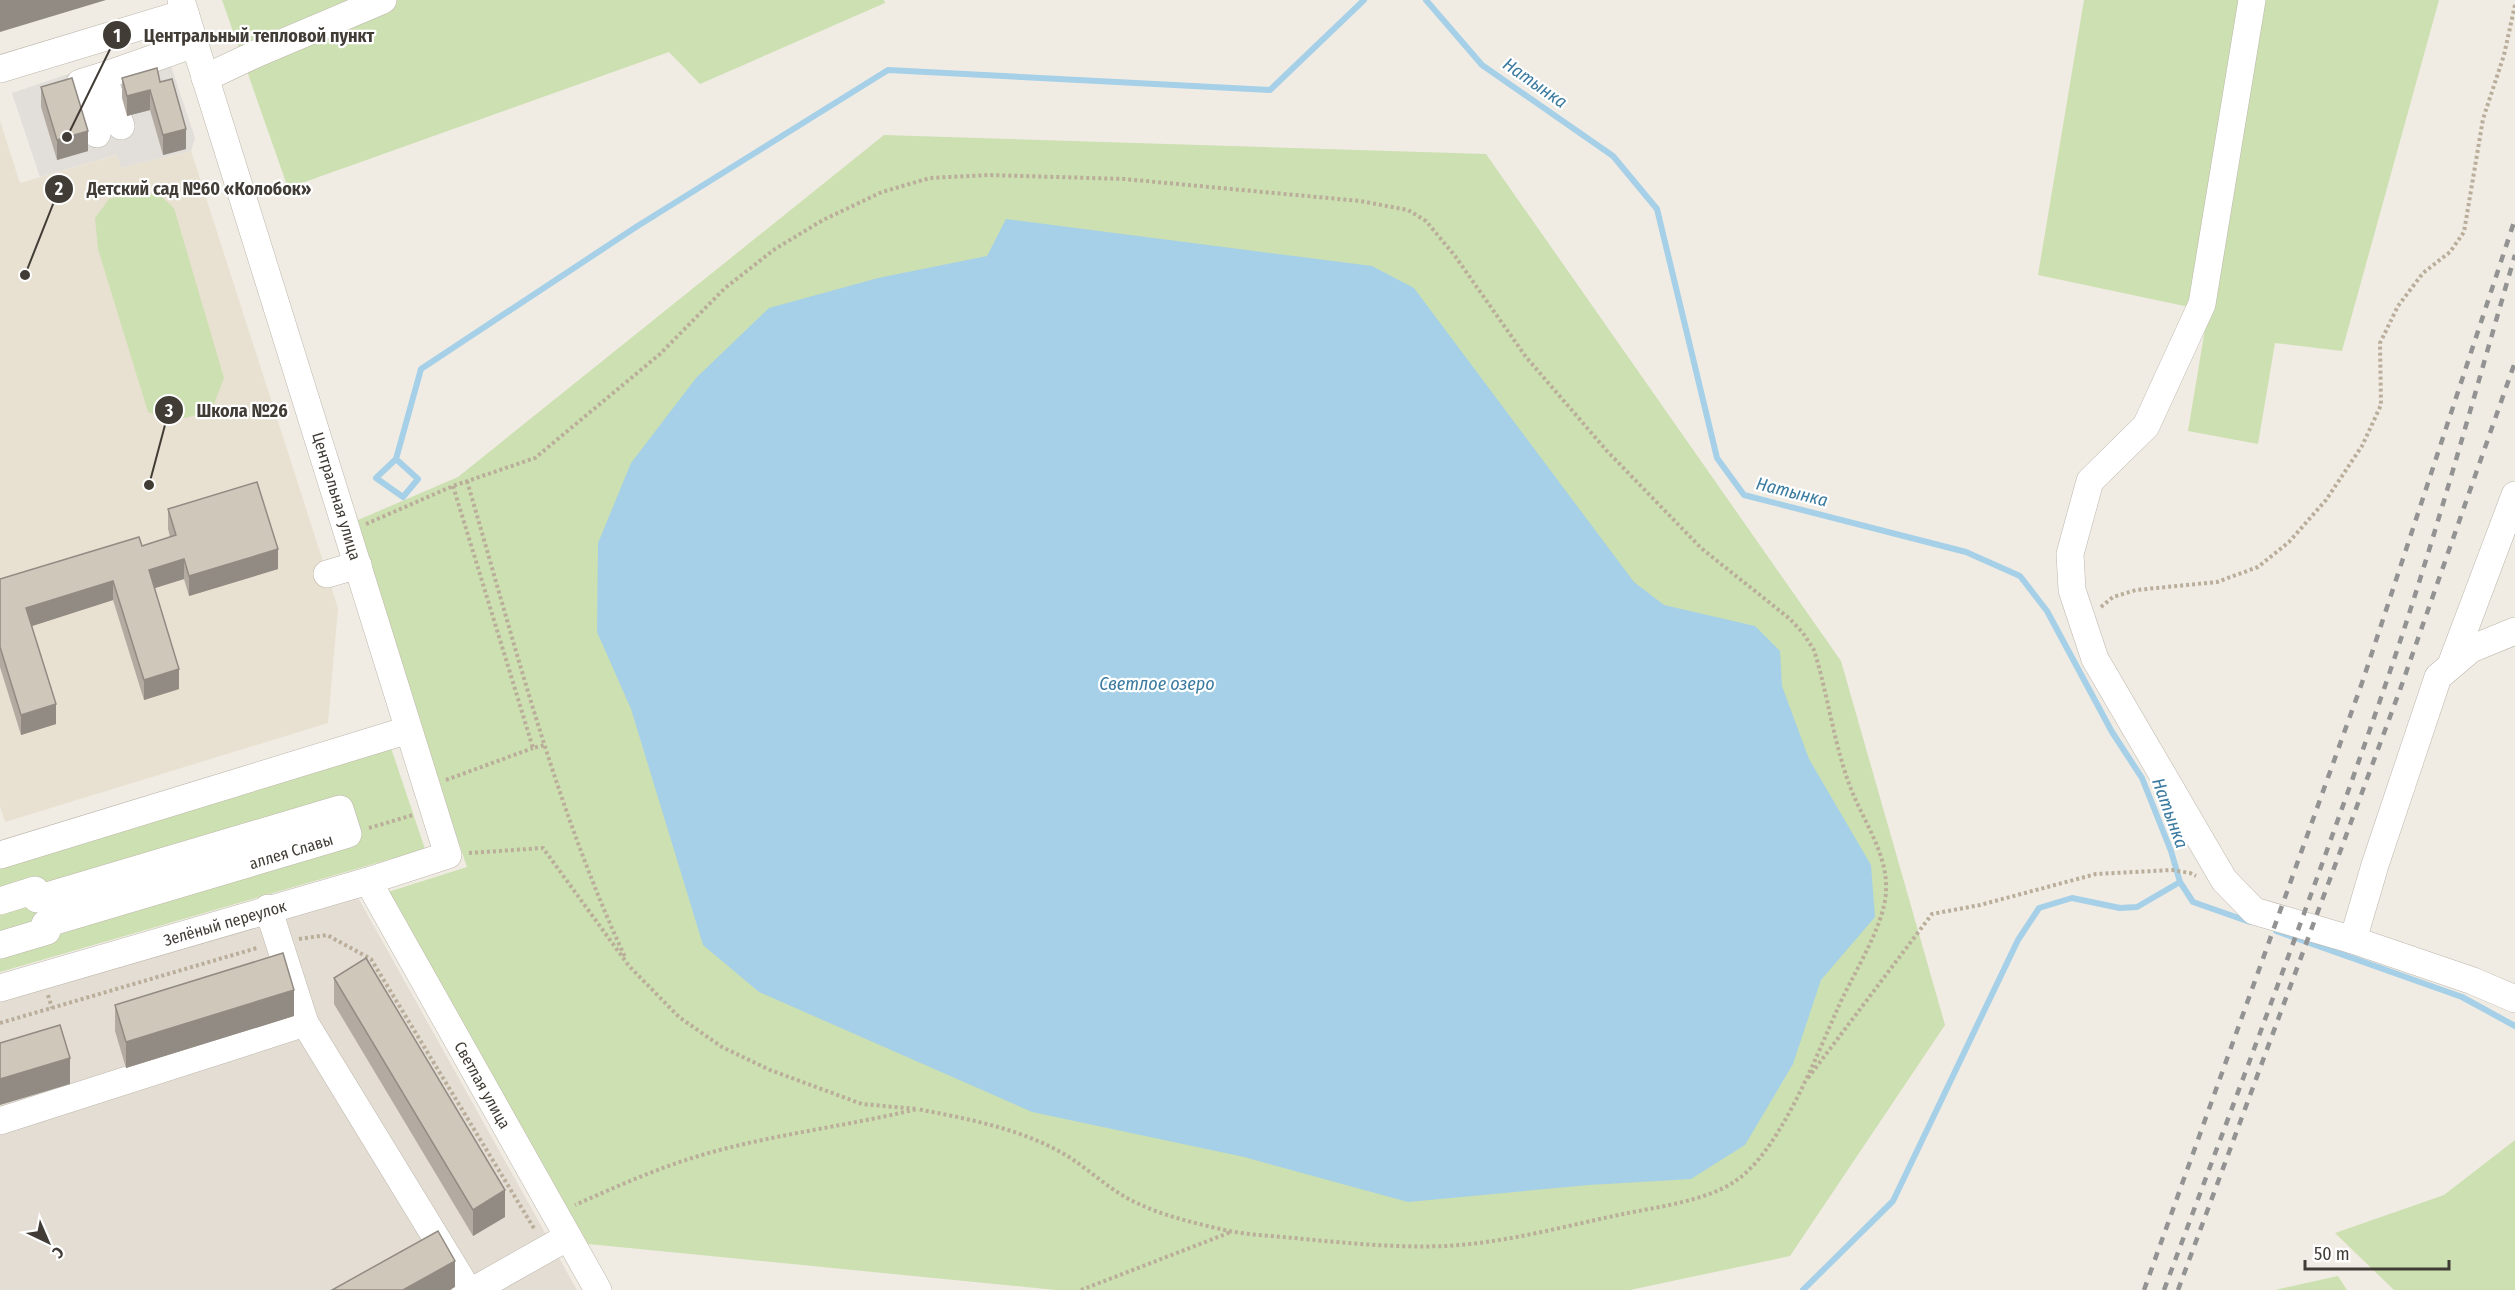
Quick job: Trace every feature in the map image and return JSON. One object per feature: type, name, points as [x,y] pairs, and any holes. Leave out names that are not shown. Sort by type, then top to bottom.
[{"type":"street","points":[[205,78],[383,0]]},
{"type":"street","points":[[2252,0],[2202,304],[2146,426],[2090,481],[2070,554],[2072,590],[2095,659],[2224,880],[2254,911],[2353,940],[2473,981],[2515,999]]},
{"type":"street","points":[[0,69],[183,7]]},
{"type":"street","name":"Центральная улица","points":[[183,7],[448,855]]},
{"type":"street","points":[[109,130],[103,76],[194,44]]},
{"type":"street","points":[[2450,666],[2515,495]]},
{"type":"street","points":[[327,574],[358,565]]},
{"type":"street","points":[[2353,940],[2375,865],[2438,676],[2471,650],[2515,631]]},
{"type":"street","points":[[0,855],[408,730]]},
{"type":"street","name":"аллея Славы","points":[[41,912],[348,834]]},
{"type":"street","name":"Зелёный переулок","points":[[0,988],[268,908],[368,881],[448,855]]},
{"type":"street","name":"Светлая улица","points":[[368,881],[598,1290]]},
{"type":"street","name":"аллея Славы","points":[[0,901],[35,890],[47,931],[0,945]]},
{"type":"street","points":[[268,908],[305,1023],[468,1290]]},
{"type":"street","points":[[0,1120],[305,1023]]},
{"type":"street","points":[[474,1290],[561,1226]]},
{"type":"path","points":[[2087,635],[2091,618],[2113,597],[2136,590],[2217,582],[2258,567],[2289,542],[2336,486],[2362,446],[2381,405],[2380,343],[2398,306],[2423,273],[2450,252],[2464,232],[2482,119],[2504,55],[2515,5]]},
{"type":"path","points":[[348,532],[453,486],[535,458],[660,354],[724,288],[775,249],[823,220],[882,192],[930,178],[989,175],[1125,179],[1360,201],[1408,210],[1426,220],[1455,256],[1526,357],[1607,451],[1701,548],[1790,619],[1814,650],[1851,789],[1878,850],[1887,887],[1880,920],[1846,989],[1804,1084]]},
{"type":"path","points":[[467,481],[544,745],[598,898],[629,966]]},
{"type":"path","points":[[453,486],[532,748]]},
{"type":"path","points":[[348,834],[430,798],[532,748],[544,745]]},
{"type":"path","points":[[448,855],[543,848],[629,966],[679,1017],[722,1047],[770,1070],[862,1104],[917,1109],[992,1124],[1056,1149],[1125,1197],[1165,1215],[1233,1231],[1354,1244],[1447,1246],[1501,1239],[1661,1206],[1708,1193],[1734,1182],[1751,1167],[1767,1146],[1804,1084],[1932,914],[1980,905],[2096,874],[2180,871]]},
{"type":"path","points":[[561,1226],[652,1171],[720,1150],[856,1124],[917,1109]]},
{"type":"path","points":[[1081,1290],[1233,1231]]},
{"type":"shaded area","points":[[163,42],[195,138],[191,151],[121,168],[116,155],[40,177],[12,93]]},
{"type":"shaded area","points":[[0,121],[20,183],[117,155],[121,168],[191,151],[338,608],[328,723],[5,822],[0,806]]},
{"type":"shaded area","points":[[356,894],[577,1290],[0,1290],[0,1002]]},
{"type":"green space","points":[[222,0],[884,0],[885,3],[700,84],[669,52],[288,188]]},
{"type":"green space","points":[[2084,0],[2439,0],[2342,351],[2275,343],[2258,444],[2188,431],[2208,311],[2038,275]]},
{"type":"green space","name":"Светлое озеро","points":[[884,135],[1486,154],[1841,661],[1945,1025],[1790,1256],[1630,1290],[1056,1290],[588,1244],[388,892],[467,867],[351,523],[458,477]]},
{"type":"green space","points":[[137,192],[161,196],[174,208],[224,378],[213,407],[189,417],[174,419],[148,412],[98,249],[95,218],[109,199]]},
{"type":"green space","points":[[390,745],[425,849],[0,972],[0,866]]},
{"type":"green space","points":[[2515,1140],[2515,1290],[2394,1290],[2335,1233],[2444,1195]]},
{"type":"green space","points":[[2338,1276],[2347,1290],[2275,1290]]},
{"type":"water","name":"Светлое озеро","points":[[1006,219],[1372,266],[1414,288],[1634,582],[1664,605],[1755,626],[1780,651],[1782,686],[1809,759],[1871,865],[1875,917],[1821,980],[1793,1064],[1745,1145],[1691,1179],[1589,1185],[1408,1202],[1244,1157],[1032,1112],[759,992],[703,945],[631,709],[597,632],[598,543],[631,463],[696,378],[769,308],[878,278],[987,256]]},
{"type":"building","points":[[157,68],[160,82],[172,79],[186,129],[163,135],[150,90],[127,96],[122,78]]},
{"type":"building","points":[[72,78],[88,131],[57,140],[41,87]]},
{"type":"building","points":[[257,482],[278,549],[189,576],[184,559],[149,570],[179,669],[144,680],[113,581],[26,608],[56,704],[21,715],[0,647],[0,579],[139,537],[142,546],[176,535],[168,509]]},
{"type":"building","points":[[283,953],[294,990],[126,1042],[115,1005]]},
{"type":"building","points":[[366,958],[505,1190],[473,1210],[334,978]]},
{"type":"building","points":[[60,1025],[70,1058],[0,1079],[0,1043]]},
{"type":"building","points":[[438,1231],[455,1261],[403,1290],[332,1290]]},
{"type":"waterway","points":[[396,459],[418,479],[403,497],[376,478],[396,459],[421,369],[636,227],[888,70],[1270,90],[1364,0]]},
{"type":"waterway","name":"Натынка","points":[[1426,0],[1482,65],[1613,156],[1657,209],[1717,458],[1744,495],[1966,552],[2020,576],[2047,611],[2112,732],[2142,778],[2171,851],[2180,882],[2193,902],[2250,922]]},
{"type":"waterway","points":[[1803,1290],[1893,1201],[2018,940],[2039,908],[2072,898],[2120,908],[2137,907],[2180,882]]},
{"type":"waterway","points":[[2276,931],[2462,997],[2515,1026]]},
{"type":"railway","points":[[2144,1290],[2363,680],[2515,219]]},
{"type":"railway","points":[[2164,1290],[2304,913],[2403,633],[2437,525],[2515,255]]},
{"type":"railway","points":[[2178,1290],[2401,687],[2515,362]]},
{"type":"place","name":"Центральный тепловой пункт","points":[[67,137]]},
{"type":"place","name":"Детский сад №60 «Колобок»","points":[[25,275]]},
{"type":"place","name":"Школа №26","points":[[149,485]]}]
